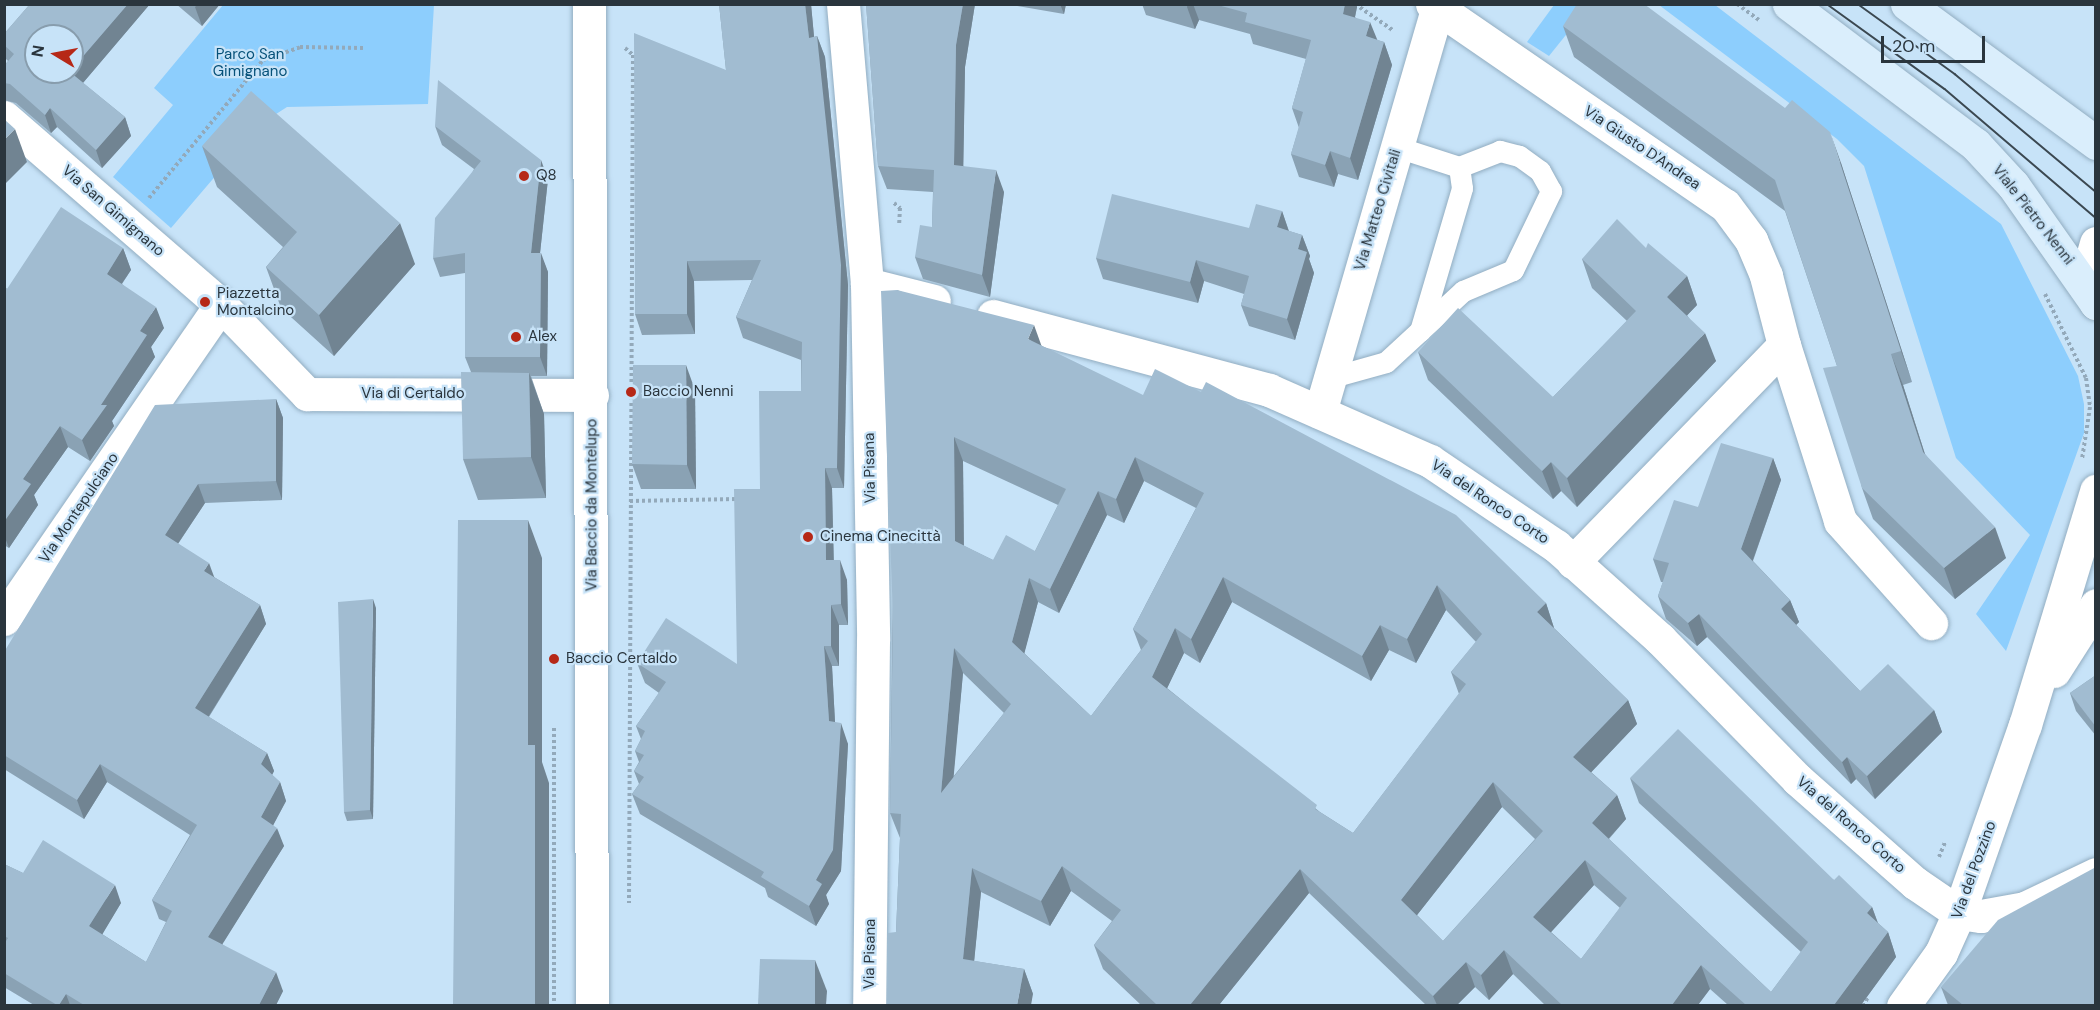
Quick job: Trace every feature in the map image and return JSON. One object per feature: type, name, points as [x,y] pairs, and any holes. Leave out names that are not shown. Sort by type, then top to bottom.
[{"type":"main road","name":"Viale Pietro Nenni","points":[[1789,4],[1975,144],[2013,185],[2096,303]]},
{"type":"main road","points":[[1906,4],[2096,143]]},
{"type":"street","name":"Via Baccio da Montelupo","points":[[590,4],[591,1005]]},
{"type":"street","name":"Via Pisana","points":[[843,4],[867,284],[873,640],[869,1005]]},
{"type":"street","name":"Via Matteo Civitali","points":[[1320,412],[1435,6]]},
{"type":"street","name":"Via Giusto D'Andrea","points":[[1435,6],[1725,205],[1751,240],[1840,521],[1931,623]]},
{"type":"street","name":"Via San Gimignano","points":[[4,117],[221,305]]},
{"type":"street","name":"Viale Pietro Nenni","points":[[2096,243],[2088,271],[2096,303]]},
{"type":"street","name":"Via del Ronco Corto","points":[[867,284],[1151,355],[1269,390],[1430,461],[1515,516],[1573,562],[1660,639],[1797,779],[1959,913]]},
{"type":"street","name":"Via di Certaldo","points":[[221,305],[307,394],[592,395]]},
{"type":"street","name":"Via Montepulciano","points":[[4,619],[154,396],[221,305]]},
{"type":"street","points":[[1573,562],[1784,345]]},
{"type":"street","name":"Via del Pozzino","points":[[1903,1005],[1941,953],[1959,913],[2025,725],[2088,478]]},
{"type":"street","name":"Via del Pozzino","points":[[2025,725],[2096,605]]},
{"type":"street","points":[[1959,913],[1981,916],[2025,908],[2096,874]]},
{"type":"lane","points":[[1329,378],[1386,362],[1463,291],[1513,270],[1551,191],[1540,171],[1500,151],[1459,167],[1396,147]]},
{"type":"lane","points":[[1420,332],[1462,188],[1459,167]]},
{"type":"path","points":[[625,39],[625,51],[633,55],[629,912]]},
{"type":"path","points":[[128,224],[263,60],[300,47],[363,48]]},
{"type":"path","points":[[2041,284],[2086,378],[2090,407],[2088,478]]},
{"type":"path","points":[[630,501],[748,498]]},
{"type":"path","points":[[1936,866],[1948,834]]},
{"type":"green space","name":"Parco San Gimignano","points":[[223,5],[434,5],[428,104],[287,107],[259,125],[171,228],[113,177],[173,105],[154,88]]},
{"type":"green space","points":[[1554,5],[1590,5],[1549,56],[1527,42]]},
{"type":"green space","points":[[1659,5],[1715,5],[2001,224],[2078,376],[2084,404],[2084,433],[2006,651],[1976,614],[2030,535],[1956,458],[1864,166],[1837,139]]},
{"type":"building","points":[[30,4],[128,4],[84,55],[84,24],[24,24],[24,84],[84,83],[125,117],[96,150],[50,108],[45,115],[10,84],[4,83],[4,66],[14,54],[4,45],[4,34]]},
{"type":"building","points":[[719,4],[805,4],[809,38],[817,36],[841,265],[837,468],[825,468],[826,560],[840,560],[841,604],[831,605],[831,646],[824,646],[829,721],[841,723],[833,850],[816,880],[822,884],[809,906],[761,877],[764,872],[632,794],[644,777],[634,771],[644,755],[635,751],[645,731],[636,726],[666,682],[637,663],[666,618],[737,664],[734,489],[760,489],[759,391],[801,391],[802,342],[736,317],[761,260],[687,261],[687,314],[635,314],[634,33],[726,70]]},
{"type":"building","points":[[866,4],[963,4],[956,45],[954,165],[996,170],[982,275],[915,257],[920,225],[932,227],[934,170],[878,166]]},
{"type":"building","points":[[1214,4],[1345,4],[1343,14],[1370,22],[1366,36],[1384,42],[1350,158],[1330,151],[1325,165],[1291,154],[1303,112],[1292,108],[1311,40],[1245,22],[1247,13]]},
{"type":"building","points":[[1577,4],[1644,4],[1785,108],[1792,100],[1830,132],[1901,351],[1891,354],[1923,452],[1995,527],[1944,568],[1862,488],[1823,368],[1837,366],[1775,180],[1563,26]]},
{"type":"building","points":[[438,80],[541,160],[531,253],[541,253],[540,357],[465,357],[465,253],[433,258],[435,218],[481,161],[435,126]]},
{"type":"building","points":[[251,91],[400,223],[319,315],[266,267],[297,232],[202,146]]},
{"type":"building","points":[[4,119],[15,129],[4,140]]},
{"type":"building","points":[[1112,194],[1249,228],[1256,204],[1282,211],[1277,227],[1302,235],[1298,249],[1307,252],[1287,319],[1241,305],[1249,276],[1196,260],[1190,282],[1096,258]]},
{"type":"building","points":[[61,207],[123,248],[107,274],[156,307],[140,331],[147,335],[101,405],[107,405],[82,440],[60,426],[23,479],[31,484],[4,522],[4,286],[7,289]]},
{"type":"building","points":[[1617,219],[1646,248],[1648,243],[1687,276],[1667,297],[1705,333],[1567,478],[1551,462],[1542,471],[1418,352],[1458,308],[1553,397],[1636,311],[1582,259]]},
{"type":"building","points":[[897,290],[1034,325],[1028,339],[1143,395],[1155,369],[1201,392],[1206,382],[1456,515],[1546,603],[1537,612],[1628,700],[1573,757],[1617,795],[1592,823],[1771,992],[1808,942],[1630,778],[1678,729],[1834,880],[1839,875],[1872,907],[1867,913],[1888,932],[1834,1005],[1746,1005],[1701,965],[1672,1005],[1562,1005],[1504,950],[1481,975],[1466,962],[1433,996],[1300,869],[1190,1005],[1157,1005],[1094,945],[1121,910],[1062,866],[1041,901],[972,868],[963,959],[1024,969],[1017,1005],[887,1005],[888,933],[896,932],[901,814],[890,813],[893,618],[881,291]],"holes":[[[954,437],[1066,489],[1035,551],[1006,535],[993,560],[955,541]],[[1135,457],[1204,493],[1133,629],[1148,641],[1091,716],[1012,642],[1029,578],[1050,589],[1098,491],[1116,499]],[[1223,577],[1362,656],[1380,625],[1407,639],[1437,585],[1482,634],[1451,672],[1466,684],[1353,833],[1315,809],[1317,805],[1152,677],[1175,628],[1191,639]],[[954,648],[1011,704],[941,793]],[[1493,782],[1543,831],[1443,941],[1401,900]],[[1585,860],[1627,898],[1581,959],[1533,917]]]},
{"type":"building","points":[[633,365],[686,365],[687,465],[632,464]]},
{"type":"building","points":[[461,372],[529,373],[531,457],[463,459]]},
{"type":"building","points":[[276,399],[276,481],[198,484],[165,535],[209,563],[204,571],[260,605],[195,708],[267,753],[261,764],[280,782],[261,817],[277,828],[208,937],[276,972],[259,1005],[84,1005],[66,994],[57,1005],[4,973],[4,944],[8,938],[4,936],[4,864],[23,873],[43,840],[115,885],[89,926],[146,962],[172,911],[152,900],[197,825],[100,764],[77,800],[4,755],[4,652],[155,405]]},
{"type":"building","points":[[1721,443],[1773,458],[1741,549],[1790,600],[1781,609],[1860,691],[1888,664],[1934,710],[1867,776],[1847,757],[1842,762],[1699,614],[1688,623],[1658,596],[1669,563],[1653,559],[1674,500],[1698,507]]},
{"type":"building","points":[[458,520],[528,520],[528,745],[535,745],[535,1005],[453,1005]]},
{"type":"building","points":[[373,599],[370,810],[344,812],[338,602]]},
{"type":"building","points":[[2096,675],[2096,727],[2070,693]]},
{"type":"building","points":[[2096,867],[2096,1005],[1963,1005],[1941,987],[1998,920]]},
{"type":"building","points":[[760,959],[815,960],[815,1005],[758,1005]]},
{"type":"tram line","points":[[1827,4],[1945,89],[2096,218]]},
{"type":"tram line","points":[[1858,4],[1955,74],[2096,192]]},
{"type":"place","name":"Q8","points":[[524,176]]},
{"type":"place","name":"Piazzetta Montalcino","points":[[205,302]]},
{"type":"place","name":"Alex","points":[[516,337]]},
{"type":"place","name":"Baccio Nenni","points":[[631,392]]},
{"type":"place","name":"Cinema Cinecittà","points":[[808,537]]},
{"type":"place","name":"Baccio Certaldo","points":[[554,659]]}]
